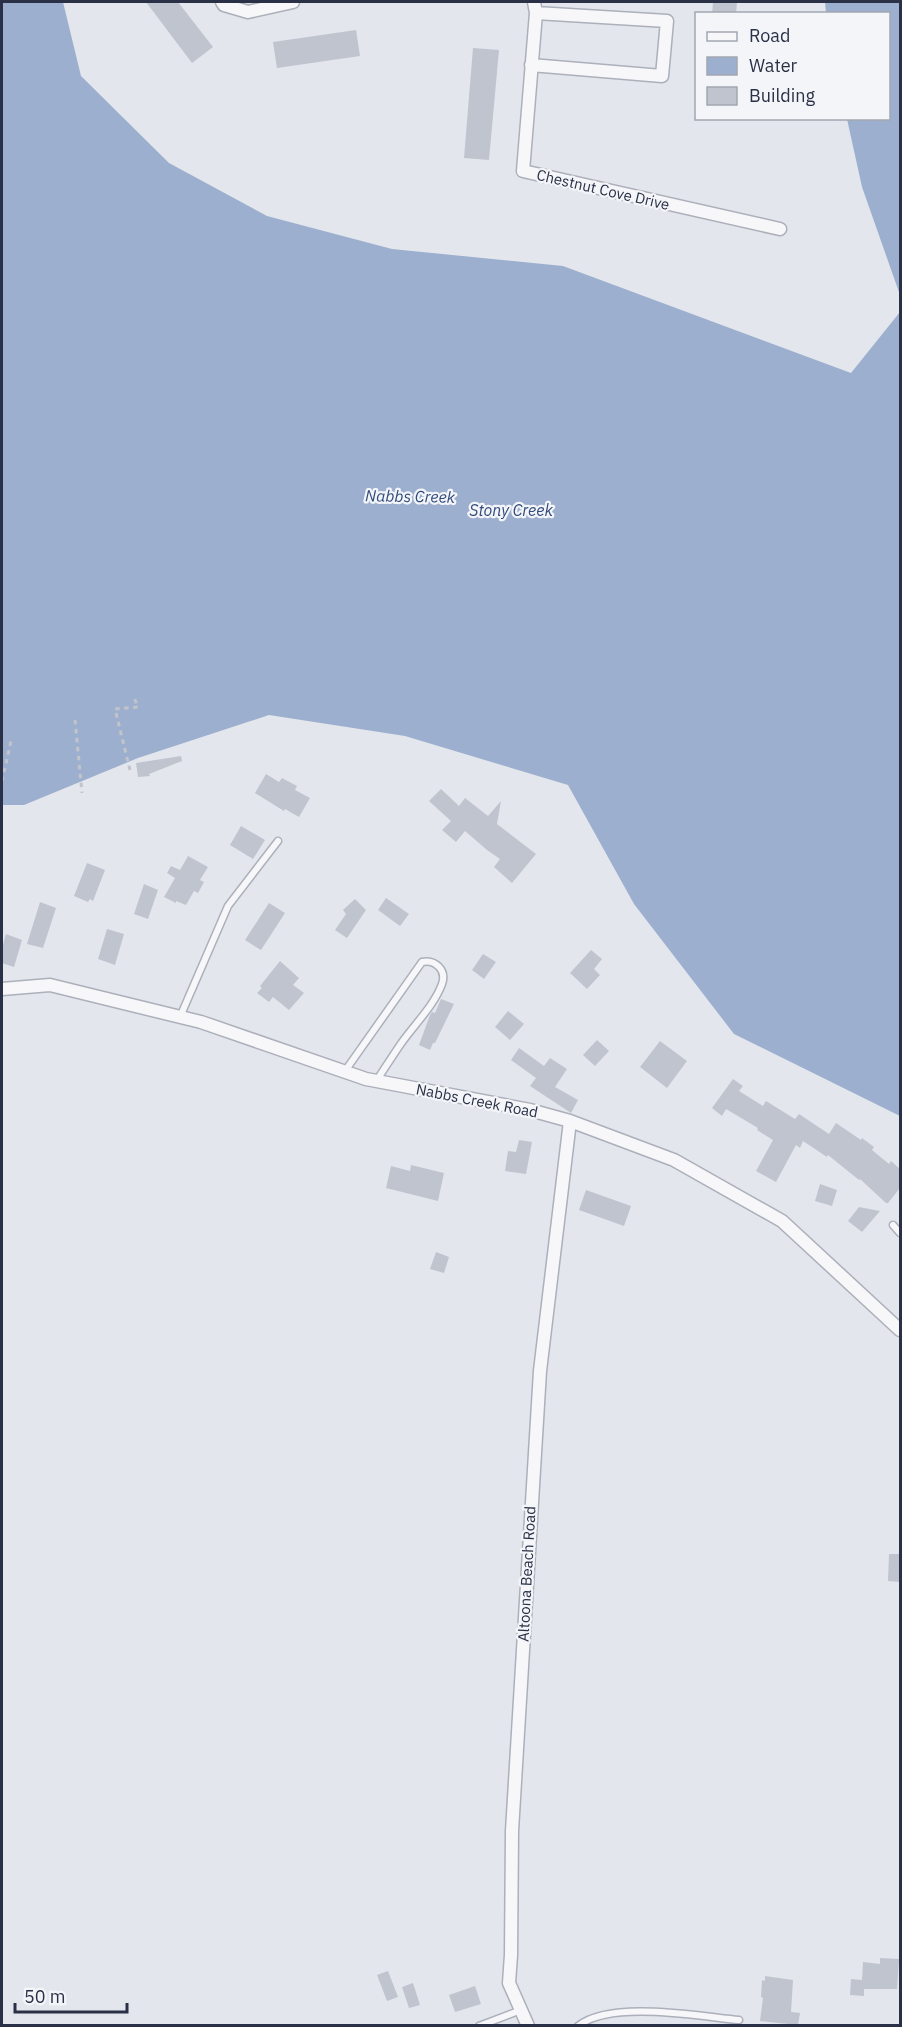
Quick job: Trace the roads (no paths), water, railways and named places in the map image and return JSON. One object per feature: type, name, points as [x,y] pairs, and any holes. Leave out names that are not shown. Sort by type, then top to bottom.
[{"type":"street","points":[[222,2],[224,5],[248,12],[293,2]]},
{"type":"street","points":[[531,65],[662,76],[666,21],[535,7]]},
{"type":"street","name":"Chestnut Cove Drive","points":[[535,7],[523,171],[780,230]]},
{"type":"street","name":"Nabbs Creek Road","points":[[2,989],[50,985],[201,1022],[377,1080],[530,1110],[570,1121],[674,1160],[782,1221],[900,1330]]},
{"type":"street","name":"Altoona Beach Road","points":[[528,2025],[509,1983],[512,1831],[540,1371],[570,1121]]},
{"type":"lane","points":[[180,1017],[228,906],[278,841]]},
{"type":"lane","points":[[345,1071],[422,962],[429,961],[438,964],[444,980],[438,992],[399,1045],[377,1080]]},
{"type":"lane","points":[[893,1225],[900,1233]]},
{"type":"lane","points":[[479,2025],[521,2010]]},
{"type":"lane","points":[[578,2025],[587,2018],[603,2014],[642,2012],[739,2020]]},
{"type":"water","name":"Stony Creek","points":[[2,2],[63,2],[81,76],[169,163],[267,216],[392,249],[563,266],[851,373],[900,312],[900,1116],[734,1034],[634,904],[568,785],[405,736],[269,715],[138,758],[24,805],[2,805]]},
{"type":"water","points":[[825,2],[900,2],[900,295],[862,187],[847,120],[890,120],[890,12],[826,12]]},
{"type":"water label","name":"Nabbs Creek","points":[[410,496]]}]
